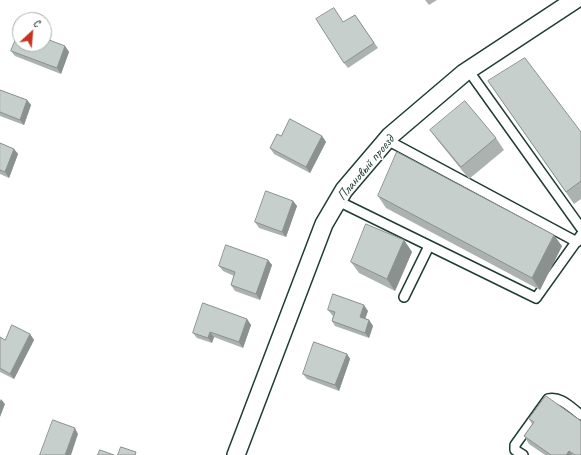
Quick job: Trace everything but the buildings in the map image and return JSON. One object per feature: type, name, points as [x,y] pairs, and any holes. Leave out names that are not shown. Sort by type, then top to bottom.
[{"type":"street","name":"Плановый проезд","points":[[236,455],[324,224],[344,190],[387,140],[468,70],[575,0]]},
{"type":"lane","points":[[468,70],[581,228]]},
{"type":"lane","points":[[338,201],[536,298],[579,238],[387,140]]},
{"type":"lane","points":[[404,297],[429,246]]},
{"type":"lane","points":[[523,455],[515,450],[515,445],[548,400],[554,398],[559,399],[581,415]]}]
